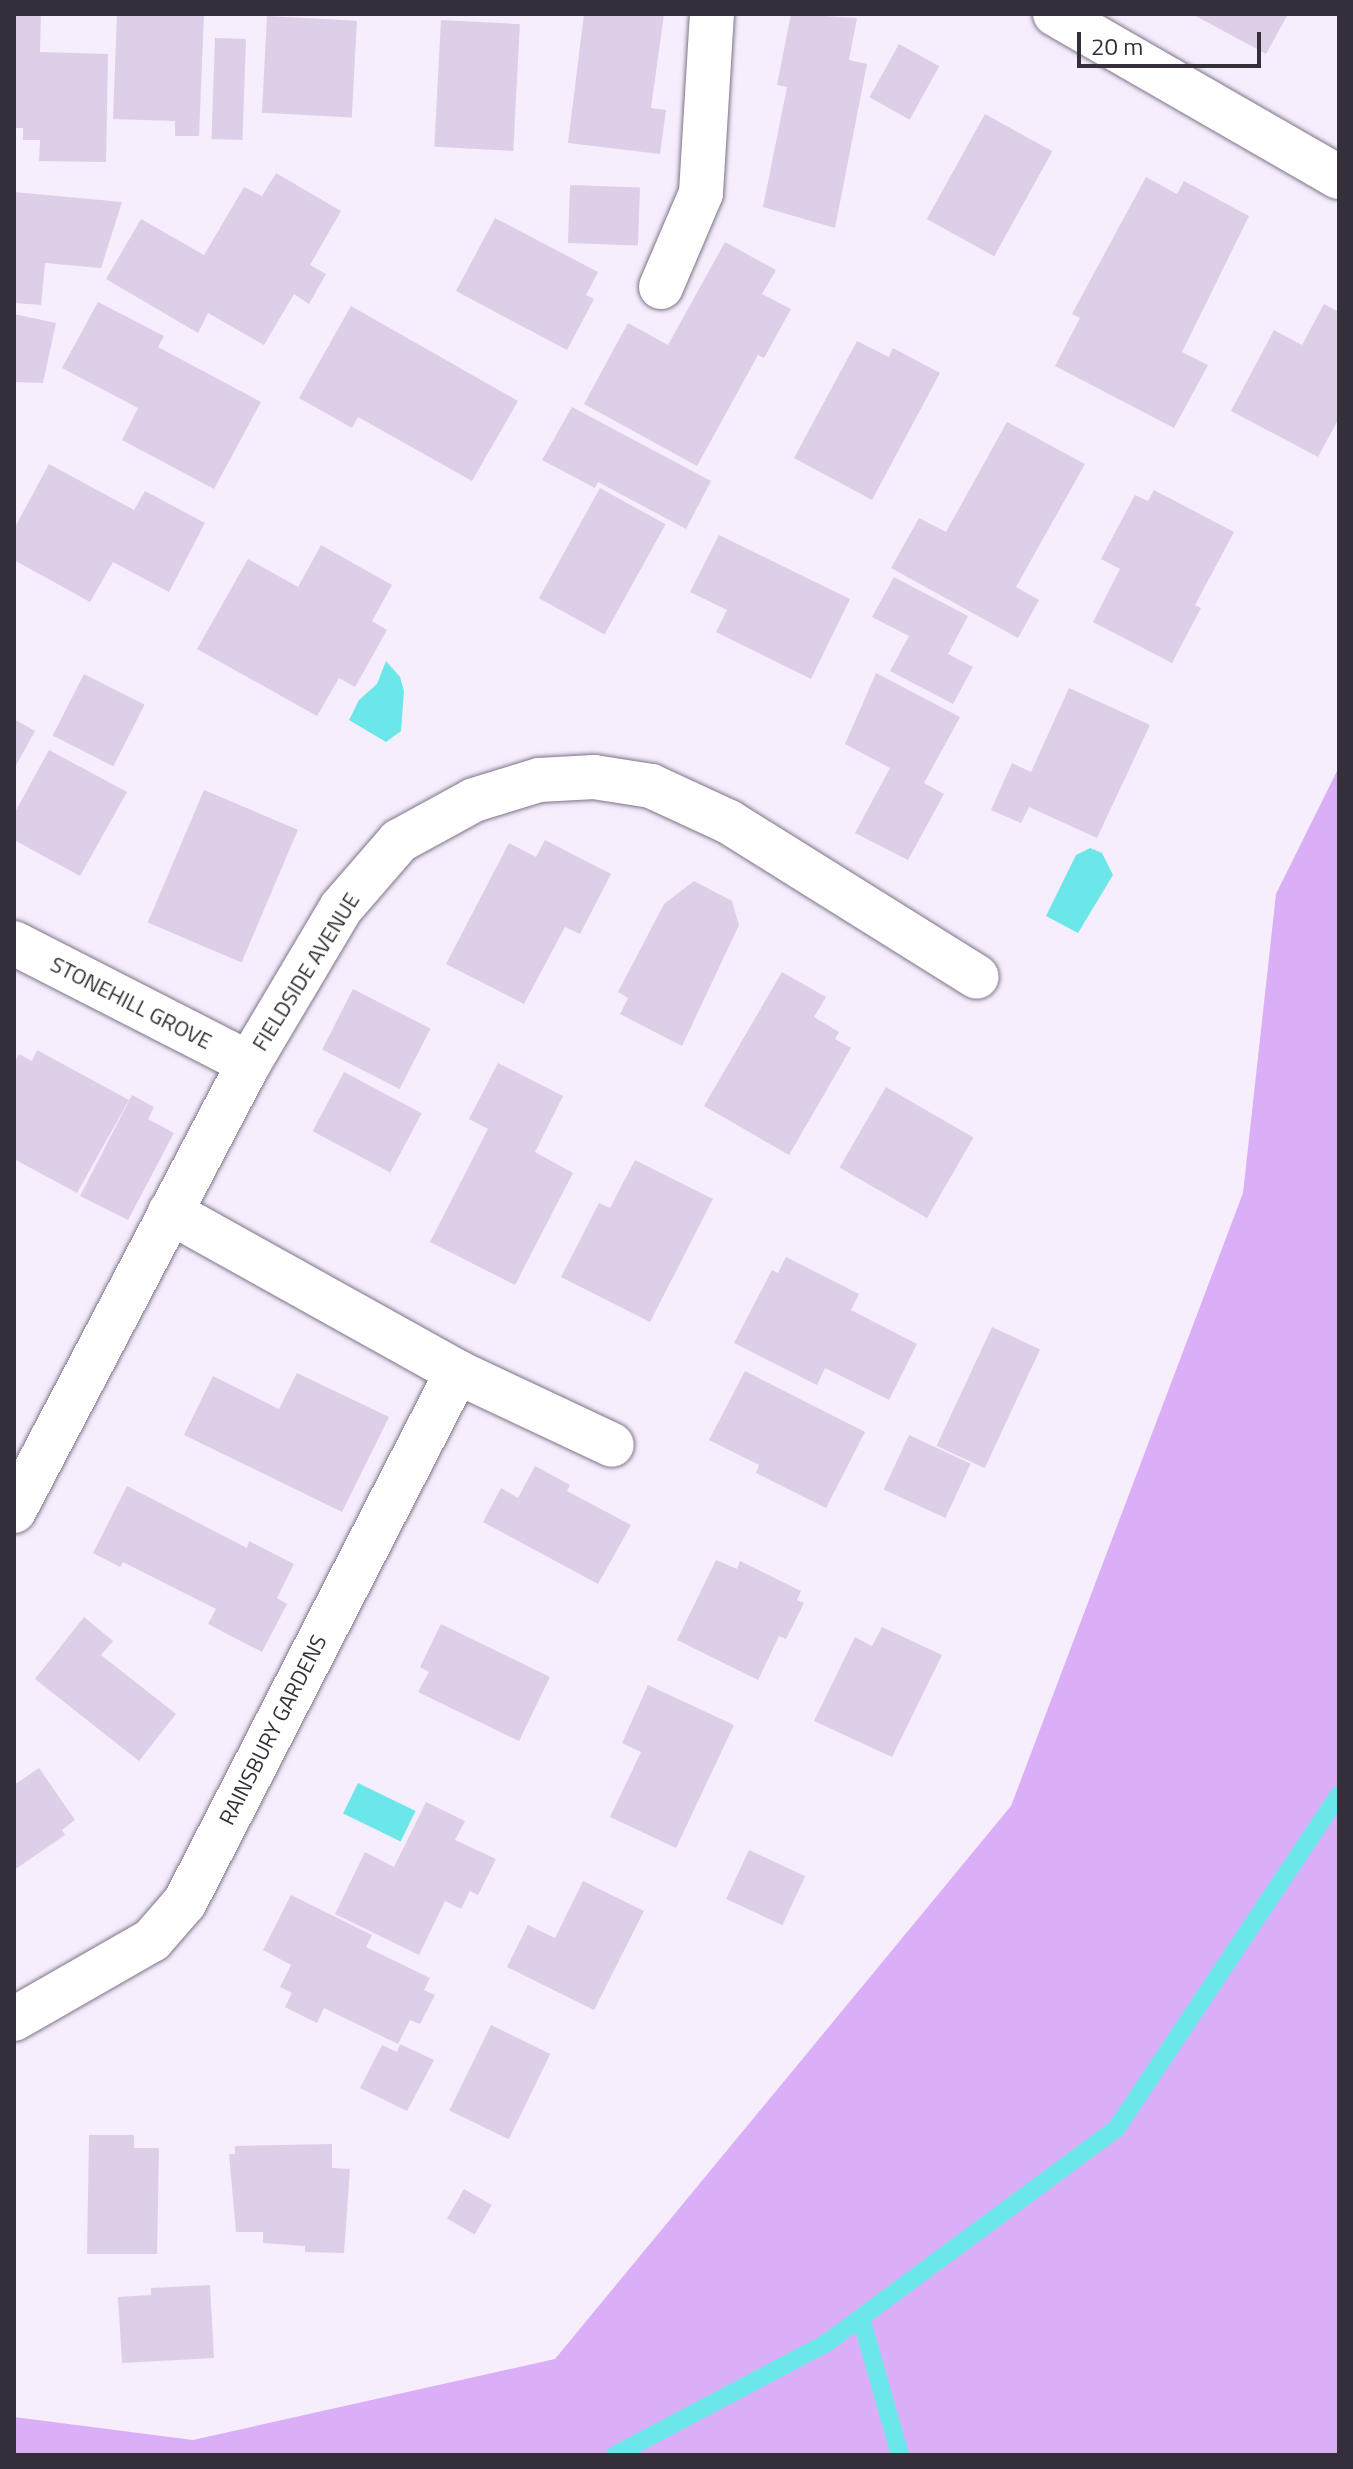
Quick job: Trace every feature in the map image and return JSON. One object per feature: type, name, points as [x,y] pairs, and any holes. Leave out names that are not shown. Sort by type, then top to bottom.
[{"type":"street","points":[[661,287],[701,193],[712,14]]},
{"type":"street","points":[[1055,14],[1339,177]]},
{"type":"street","name":"FIELDSIDE AVENUE","points":[[14,1511],[249,1063],[341,908],[399,841],[474,800],[539,780],[594,777],[651,786],[729,822],[977,977]]},
{"type":"street","name":"STONEHILL GROVE","points":[[14,943],[249,1063]]},
{"type":"street","points":[[170,1212],[457,1372],[612,1445]]},
{"type":"street","name":"RAINSBURY GARDENS","points":[[14,2019],[152,1940],[185,1902],[457,1372]]},
{"type":"shaded area","points":[[1339,767],[1339,2455],[14,2455],[14,2417],[193,2440],[555,2359],[1011,1806],[1243,1193],[1276,894]]},
{"type":"water","points":[[386,661],[400,677],[404,691],[401,731],[386,742],[349,720],[359,700],[377,684]]},
{"type":"water","points":[[1090,848],[1102,853],[1113,875],[1078,933],[1046,916],[1076,855]]},
{"type":"water","points":[[358,1783],[416,1811],[401,1842],[343,1814]]},
{"type":"building","points":[[14,14],[41,14],[40,52],[108,54],[106,162],[39,161],[40,140],[23,140],[23,128],[14,128]]},
{"type":"building","points":[[117,14],[204,14],[199,136],[175,136],[175,121],[113,119]]},
{"type":"building","points":[[584,14],[664,14],[651,108],[666,110],[660,154],[568,143]]},
{"type":"building","points":[[791,14],[857,18],[849,60],[867,64],[835,228],[763,207],[787,87],[777,85]]},
{"type":"building","points":[[1192,14],[1288,14],[1266,54]]},
{"type":"building","points":[[267,16],[357,21],[352,118],[262,113]]},
{"type":"building","points":[[441,20],[520,24],[513,151],[434,147]]},
{"type":"building","points":[[215,38],[246,39],[242,140],[211,139]]},
{"type":"building","points":[[899,44],[939,66],[910,120],[869,97]]},
{"type":"building","points":[[985,114],[1052,151],[994,256],[927,219]]},
{"type":"building","points":[[276,173],[341,211],[310,265],[326,274],[309,304],[294,294],[264,345],[208,313],[198,333],[106,279],[141,219],[204,255],[244,187],[262,196]]},
{"type":"building","points":[[1146,177],[1177,194],[1184,181],[1249,216],[1182,352],[1208,365],[1174,428],[1055,366],[1080,318],[1072,314]]},
{"type":"building","points":[[570,185],[640,187],[638,245],[568,243]]},
{"type":"building","points":[[14,192],[122,202],[101,268],[45,263],[41,305],[14,303]]},
{"type":"building","points":[[495,218],[598,272],[586,295],[594,299],[567,350],[456,291]]},
{"type":"building","points":[[725,242],[776,270],[762,294],[791,309],[764,358],[758,355],[697,466],[584,404],[628,323],[668,345]]},
{"type":"building","points":[[98,302],[164,336],[158,347],[261,402],[214,489],[122,440],[138,408],[62,368]]},
{"type":"building","points":[[1324,304],[1339,312],[1339,418],[1318,457],[1231,411],[1274,330],[1302,345]]},
{"type":"building","points":[[351,306],[518,401],[472,481],[358,417],[352,428],[299,398]]},
{"type":"building","points":[[14,314],[56,323],[43,383],[14,382]]},
{"type":"building","points":[[857,341],[889,357],[893,348],[940,373],[872,500],[794,458]]},
{"type":"building","points":[[572,407],[711,481],[686,529],[598,482],[595,488],[542,460]]},
{"type":"building","points":[[1007,422],[1085,464],[1016,587],[1039,600],[1018,638],[891,568],[919,518],[946,532]]},
{"type":"building","points":[[49,464],[134,510],[145,491],[205,523],[169,592],[113,562],[90,602],[14,560],[14,529]]},
{"type":"building","points":[[600,488],[666,524],[605,635],[539,598]]},
{"type":"building","points":[[1154,490],[1234,532],[1195,605],[1201,608],[1172,663],[1093,622],[1120,569],[1101,559],[1135,495],[1148,501]]},
{"type":"building","points":[[719,535],[850,599],[811,679],[716,632],[727,610],[690,592]]},
{"type":"building","points":[[321,545],[392,585],[372,621],[387,630],[355,687],[339,678],[317,716],[197,649],[248,559],[298,587]]},
{"type":"building","points":[[894,577],[968,616],[948,654],[973,667],[953,704],[890,671],[909,636],[872,617]]},
{"type":"building","points":[[876,673],[960,717],[924,783],[944,794],[908,860],[855,833],[890,768],[845,744]]},
{"type":"building","points":[[84,674],[145,705],[113,766],[53,735]]},
{"type":"building","points":[[1069,688],[1150,725],[1097,838],[1029,807],[1021,823],[991,810],[1012,763],[1031,772]]},
{"type":"building","points":[[14,719],[35,731],[14,769]]},
{"type":"building","points":[[49,750],[127,792],[80,876],[14,840],[14,814]]},
{"type":"building","points":[[204,790],[298,830],[242,962],[148,923]]},
{"type":"building","points":[[545,840],[611,874],[580,934],[565,927],[524,1004],[446,964],[509,843],[536,857]]},
{"type":"building","points":[[694,881],[732,901],[739,925],[682,1046],[620,1014],[628,998],[618,992],[664,904]]},
{"type":"building","points":[[782,972],[826,997],[814,1017],[839,1032],[835,1039],[851,1048],[789,1155],[704,1106]]},
{"type":"building","points":[[353,989],[431,1028],[400,1089],[322,1050]]},
{"type":"building","points":[[37,1050],[129,1100],[77,1193],[14,1159],[14,1063],[19,1054],[32,1061]]},
{"type":"building","points":[[498,1063],[563,1096],[535,1152],[573,1173],[515,1285],[430,1242],[488,1129],[469,1119]]},
{"type":"building","points":[[344,1072],[422,1113],[390,1172],[313,1131]]},
{"type":"building","points":[[886,1087],[973,1138],[927,1218],[840,1168]]},
{"type":"building","points":[[132,1095],[154,1107],[148,1119],[174,1133],[128,1220],[80,1196]]},
{"type":"building","points":[[635,1160],[713,1199],[650,1322],[561,1277],[599,1203],[610,1208]]},
{"type":"building","points":[[786,1257],[859,1294],[851,1310],[917,1344],[889,1400],[825,1368],[817,1385],[734,1343],[772,1270],[778,1273]]},
{"type":"building","points":[[992,1327],[1040,1349],[985,1468],[937,1446]]},
{"type":"building","points":[[745,1371],[865,1432],[826,1508],[756,1473],[759,1465],[709,1440]]},
{"type":"building","points":[[297,1373],[389,1417],[342,1512],[184,1435],[213,1376],[279,1409]]},
{"type":"building","points":[[909,1435],[971,1464],[945,1518],[884,1489]]},
{"type":"building","points":[[535,1466],[570,1485],[567,1491],[631,1525],[598,1584],[483,1522],[501,1488],[518,1498]]},
{"type":"building","points":[[127,1486],[247,1548],[249,1541],[294,1564],[277,1598],[287,1604],[262,1652],[208,1624],[216,1609],[123,1562],[120,1567],[93,1553]]},
{"type":"building","points":[[716,1560],[737,1569],[740,1561],[801,1591],[797,1600],[804,1603],[786,1639],[779,1636],[758,1680],[677,1640]]},
{"type":"building","points":[[84,1617],[113,1641],[101,1655],[176,1714],[139,1761],[35,1679]]},
{"type":"building","points":[[441,1624],[550,1677],[519,1741],[418,1692],[429,1672],[420,1667]]},
{"type":"building","points":[[882,1627],[942,1655],[892,1757],[814,1721],[855,1637],[872,1646]]},
{"type":"building","points":[[648,1685],[734,1725],[676,1848],[610,1817],[641,1752],[622,1743]]},
{"type":"building","points":[[39,1768],[75,1820],[62,1830],[65,1835],[14,1870],[14,1785]]},
{"type":"building","points":[[426,1802],[465,1821],[455,1840],[496,1859],[478,1895],[470,1891],[461,1909],[445,1901],[419,1955],[335,1914],[365,1852],[394,1867]]},
{"type":"building","points":[[749,1850],[805,1876],[782,1925],[726,1899]]},
{"type":"building","points":[[583,1881],[644,1911],[594,2010],[507,1967],[528,1925],[555,1938]]},
{"type":"building","points":[[291,1895],[372,1935],[366,1947],[430,1978],[424,1990],[435,1995],[420,2024],[410,2020],[398,2044],[324,2008],[317,2023],[285,2007],[292,1993],[280,1987],[291,1965],[263,1950]]},
{"type":"building","points":[[491,2025],[550,2054],[509,2139],[449,2110]]},
{"type":"building","points":[[400,2044],[434,2060],[407,2111],[360,2088],[382,2045],[397,2052]]},
{"type":"building","points":[[89,2135],[134,2135],[134,2148],[159,2148],[157,2254],[87,2254]]},
{"type":"building","points":[[332,2144],[332,2168],[350,2169],[344,2253],[305,2252],[305,2246],[263,2243],[263,2232],[236,2232],[229,2154],[235,2154],[235,2146]]},
{"type":"building","points":[[464,2189],[492,2205],[475,2234],[447,2218]]},
{"type":"building","points":[[210,2285],[214,2358],[122,2363],[118,2297],[151,2295],[151,2288]]},
{"type":"waterway","points":[[615,2455],[825,2344],[1116,2129],[1339,1794]]},
{"type":"waterway","points":[[861,2318],[900,2455]]}]
